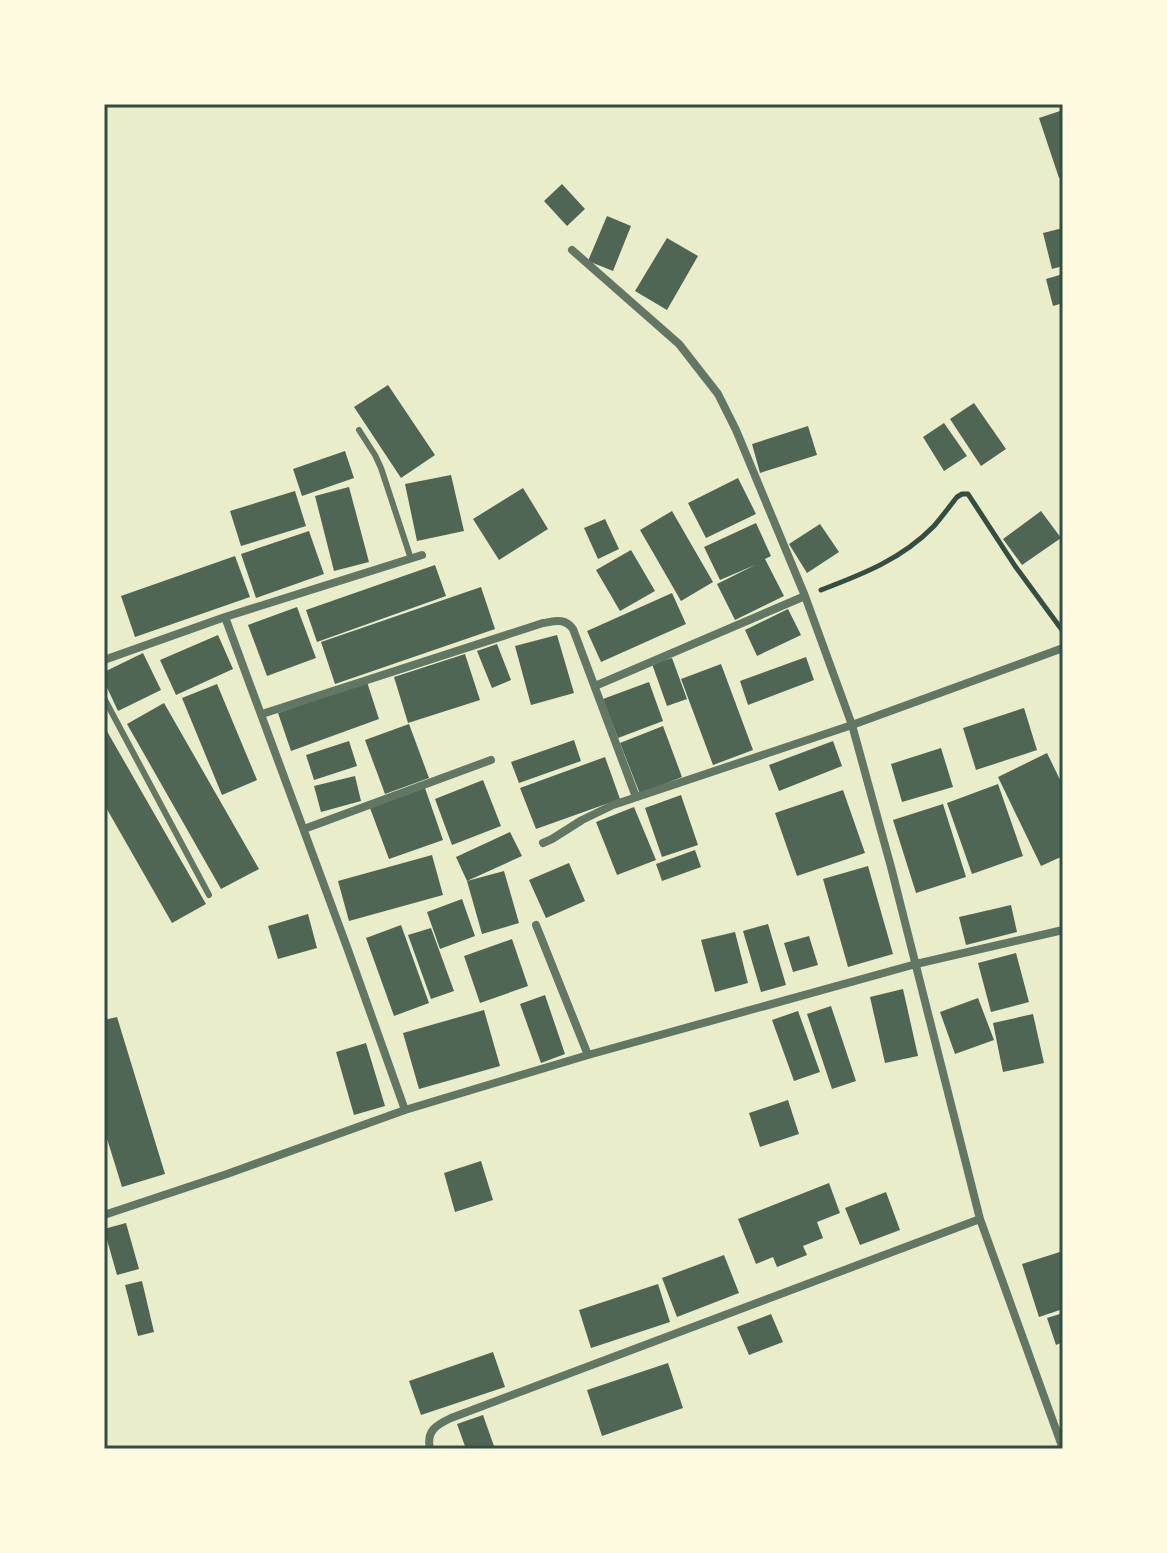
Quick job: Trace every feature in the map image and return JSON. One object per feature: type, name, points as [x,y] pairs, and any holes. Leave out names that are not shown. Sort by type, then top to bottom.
[{"type":"street","points":[[572,250],[679,344],[718,394],[805,596],[852,725],[980,1219],[1063,1449]]},
{"type":"street","points":[[104,660],[225,617],[422,555]]},
{"type":"street","points":[[595,686],[805,596]]},
{"type":"street","points":[[225,617],[405,1110]]},
{"type":"street","points":[[262,714],[560,620],[573,629],[636,797]]},
{"type":"street","points":[[543,843],[613,805],[852,725],[1063,648]]},
{"type":"street","points":[[304,829],[491,760]]},
{"type":"street","points":[[536,925],[588,1055]]},
{"type":"street","points":[[104,1215],[405,1110],[588,1055],[916,964],[1063,930]]},
{"type":"street","points":[[430,1449],[430,1432],[451,1418],[980,1219]]},
{"type":"lane","points":[[359,430],[381,468],[411,559]]},
{"type":"lane","points":[[104,698],[209,895]]},
{"type":"path","points":[[805,596],[864,574],[899,555],[934,526],[957,497],[968,494],[1015,566],[1063,631]]},
{"type":"building","points":[[1063,110],[1063,177],[1059,178],[1039,118]]},
{"type":"building","points":[[562,184],[585,209],[567,226],[544,201]]},
{"type":"building","points":[[607,216],[631,226],[613,271],[588,261]]},
{"type":"building","points":[[1063,228],[1063,266],[1052,269],[1043,233]]},
{"type":"building","points":[[667,238],[698,256],[667,310],[635,291]]},
{"type":"building","points":[[1063,274],[1063,303],[1053,306],[1046,279]]},
{"type":"building","points":[[388,385],[435,455],[401,478],[354,407]]},
{"type":"building","points":[[974,403],[1006,449],[981,466],[950,419]]},
{"type":"building","points":[[944,423],[967,456],[944,471],[923,437]]},
{"type":"building","points":[[808,426],[817,455],[760,473],[752,444]]},
{"type":"building","points":[[345,451],[354,478],[302,496],[293,469]]},
{"type":"building","points":[[451,475],[464,531],[417,541],[405,484]]},
{"type":"building","points":[[738,478],[756,514],[706,538],[688,503]]},
{"type":"building","points":[[349,487],[369,562],[334,571],[315,496]]},
{"type":"building","points":[[523,488],[548,529],[499,560],[473,519]]},
{"type":"building","points":[[295,491],[306,526],[241,546],[230,511]]},
{"type":"building","points":[[672,511],[713,582],[681,601],[640,530]]},
{"type":"building","points":[[1041,511],[1061,538],[1022,565],[1003,539]]},
{"type":"building","points":[[605,519],[619,549],[598,559],[584,528]]},
{"type":"building","points":[[756,523],[771,556],[765,559],[784,596],[735,620],[717,584],[755,565],[720,580],[704,547]]},
{"type":"building","points":[[820,524],[839,552],[807,573],[789,544]]},
{"type":"building","points":[[309,531],[324,574],[256,598],[241,554]]},
{"type":"building","points":[[631,550],[655,591],[620,611],[596,570]]},
{"type":"building","points":[[235,556],[250,597],[135,637],[121,596]]},
{"type":"building","points":[[435,565],[446,596],[317,642],[306,610]]},
{"type":"building","points":[[481,587],[495,629],[335,684],[321,642]]},
{"type":"building","points":[[672,593],[686,624],[601,662],[587,631]]},
{"type":"building","points":[[297,607],[316,658],[267,676],[248,625]]},
{"type":"building","points":[[788,609],[801,635],[757,656],[745,630]]},
{"type":"building","points":[[218,635],[233,669],[176,695],[160,660]]},
{"type":"building","points":[[557,635],[574,693],[531,705],[515,646]]},
{"type":"building","points":[[497,644],[511,680],[492,688],[477,651]]},
{"type":"building","points":[[143,653],[161,690],[118,711],[104,681],[104,672]]},
{"type":"building","points":[[465,654],[480,700],[408,723],[394,677]]},
{"type":"building","points":[[806,657],[814,680],[748,705],[740,681]]},
{"type":"building","points":[[672,658],[687,699],[667,706],[652,664]]},
{"type":"building","points":[[721,664],[753,750],[713,765],[681,679]]},
{"type":"building","points":[[367,682],[379,719],[291,751],[278,713]]},
{"type":"building","points":[[649,682],[663,721],[618,738],[603,699]]},
{"type":"building","points":[[217,684],[257,780],[222,795],[182,698]]},
{"type":"building","points":[[164,703],[259,869],[221,889],[127,724]]},
{"type":"building","points":[[1024,708],[1037,750],[976,770],[963,728]]},
{"type":"building","points":[[409,724],[429,778],[385,794],[365,740]]},
{"type":"building","points":[[104,726],[206,904],[172,923],[104,804]]},
{"type":"building","points":[[663,726],[682,777],[640,794],[620,743]]},
{"type":"building","points":[[574,740],[581,761],[519,783],[511,762]]},
{"type":"building","points":[[349,741],[357,766],[314,780],[306,755]]},
{"type":"building","points":[[833,741],[842,766],[779,791],[769,765]]},
{"type":"building","points":[[941,748],[953,787],[902,802],[891,764]]},
{"type":"building","points":[[1047,753],[1063,786],[1063,856],[1041,866],[998,777]]},
{"type":"building","points":[[605,757],[620,799],[536,829],[520,788]]},
{"type":"building","points":[[355,776],[361,801],[321,812],[314,786]]},
{"type":"building","points":[[483,780],[501,826],[452,845],[435,799]]},
{"type":"building","points":[[998,784],[1023,856],[972,874],[947,803]]},
{"type":"building","points":[[425,788],[443,840],[389,859],[370,808]]},
{"type":"building","points":[[843,790],[865,853],[797,876],[775,813]]},
{"type":"building","points":[[681,795],[698,845],[662,857],[645,808]]},
{"type":"building","points":[[943,804],[966,877],[916,893],[893,820]]},
{"type":"building","points":[[634,807],[656,860],[617,875],[596,822]]},
{"type":"building","points":[[510,832],[522,856],[467,881],[456,857]]},
{"type":"building","points":[[695,850],[701,867],[662,881],[656,864]]},
{"type":"building","points":[[432,855],[443,895],[349,921],[338,881]]},
{"type":"building","points":[[569,863],[585,901],[546,918],[529,880]]},
{"type":"building","points":[[868,866],[893,954],[848,967],[823,879]]},
{"type":"building","points":[[504,871],[519,923],[482,934],[467,881]]},
{"type":"building","points":[[462,899],[475,936],[440,949],[427,912]]},
{"type":"building","points":[[1011,905],[1017,932],[966,945],[959,917]]},
{"type":"building","points":[[308,914],[317,948],[278,959],[268,926]]},
{"type":"building","points":[[768,924],[786,985],[761,992],[743,931]]},
{"type":"building","points":[[401,925],[429,1003],[394,1016],[366,938]]},
{"type":"building","points":[[431,928],[454,991],[431,999],[408,935]]},
{"type":"building","points":[[735,932],[748,983],[715,992],[701,940]]},
{"type":"building","points":[[809,936],[818,965],[793,972],[784,943]]},
{"type":"building","points":[[512,939],[528,986],[480,1003],[464,956]]},
{"type":"building","points":[[1016,953],[1029,1002],[991,1012],[978,963]]},
{"type":"building","points":[[903,989],[918,1056],[885,1063],[870,997]]},
{"type":"building","points":[[545,995],[565,1054],[541,1063],[520,1004]]},
{"type":"building","points":[[978,998],[994,1040],[955,1054],[940,1012]]},
{"type":"building","points":[[831,1006],[856,1081],[832,1089],[807,1014]]},
{"type":"building","points":[[484,1010],[500,1066],[419,1089],[403,1033]]},
{"type":"building","points":[[798,1011],[820,1072],[794,1081],[772,1020]]},
{"type":"building","points":[[1033,1014],[1044,1063],[1003,1072],[993,1023]]},
{"type":"building","points":[[117,1017],[165,1174],[122,1187],[104,1129],[104,1020]]},
{"type":"building","points":[[366,1043],[385,1106],[354,1115],[336,1052]]},
{"type":"building","points":[[788,1100],[799,1134],[760,1147],[749,1113]]},
{"type":"building","points":[[481,1161],[493,1200],[455,1212],[444,1173]]},
{"type":"building","points":[[829,1183],[840,1213],[817,1222],[823,1238],[803,1246],[807,1255],[777,1267],[773,1257],[756,1264],[738,1219]]},
{"type":"building","points":[[886,1192],[900,1230],[860,1245],[845,1208]]},
{"type":"building","points":[[126,1223],[139,1269],[117,1275],[104,1229]]},
{"type":"building","points":[[1063,1251],[1063,1309],[1039,1317],[1022,1264]]},
{"type":"building","points":[[724,1255],[739,1293],[677,1317],[662,1278]]},
{"type":"building","points":[[142,1281],[154,1332],[138,1336],[125,1285]]},
{"type":"building","points":[[658,1284],[670,1322],[591,1348],[579,1310]]},
{"type":"building","points":[[1063,1313],[1063,1342],[1056,1345],[1047,1318]]},
{"type":"building","points":[[771,1314],[783,1342],[749,1355],[737,1327]]},
{"type":"building","points":[[493,1352],[505,1387],[421,1415],[409,1381]]},
{"type":"building","points":[[668,1363],[683,1408],[602,1436],[587,1390]]},
{"type":"building","points":[[483,1415],[495,1449],[466,1449],[457,1424]]}]
